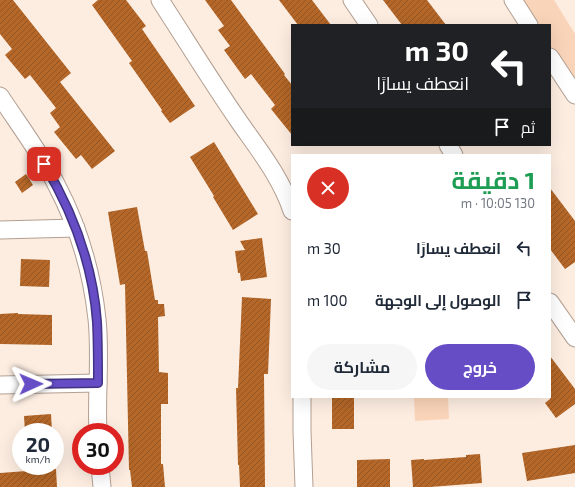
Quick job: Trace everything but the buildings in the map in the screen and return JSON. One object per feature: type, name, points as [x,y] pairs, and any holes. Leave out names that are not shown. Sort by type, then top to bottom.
[{"type":"street","points":[[160,0],[261,152],[278,181],[291,208]]},
{"type":"street","points":[[352,0],[368,24]]},
{"type":"street","points":[[513,0],[528,24]]},
{"type":"street","points":[[551,58],[575,95]]},
{"type":"street","points":[[0,96],[57,184],[76,228],[86,258],[97,320],[98,423]]},
{"type":"street","points":[[0,230],[76,228]]},
{"type":"street","points":[[551,303],[575,338]]},
{"type":"street","points":[[0,385],[98,383]]},
{"type":"street","points":[[302,398],[304,487]]},
{"type":"street","points":[[101,475],[102,487]]},
{"type":"shaded area","points":[[514,0],[554,0],[575,34],[575,96],[551,59],[551,24],[529,24]]},
{"type":"shaded area","points":[[414,398],[448,398],[449,419],[415,421]]},
{"type":"route","points":[[31,384],[98,383],[97,320],[86,258],[67,206],[57,184],[44,164]]}]
